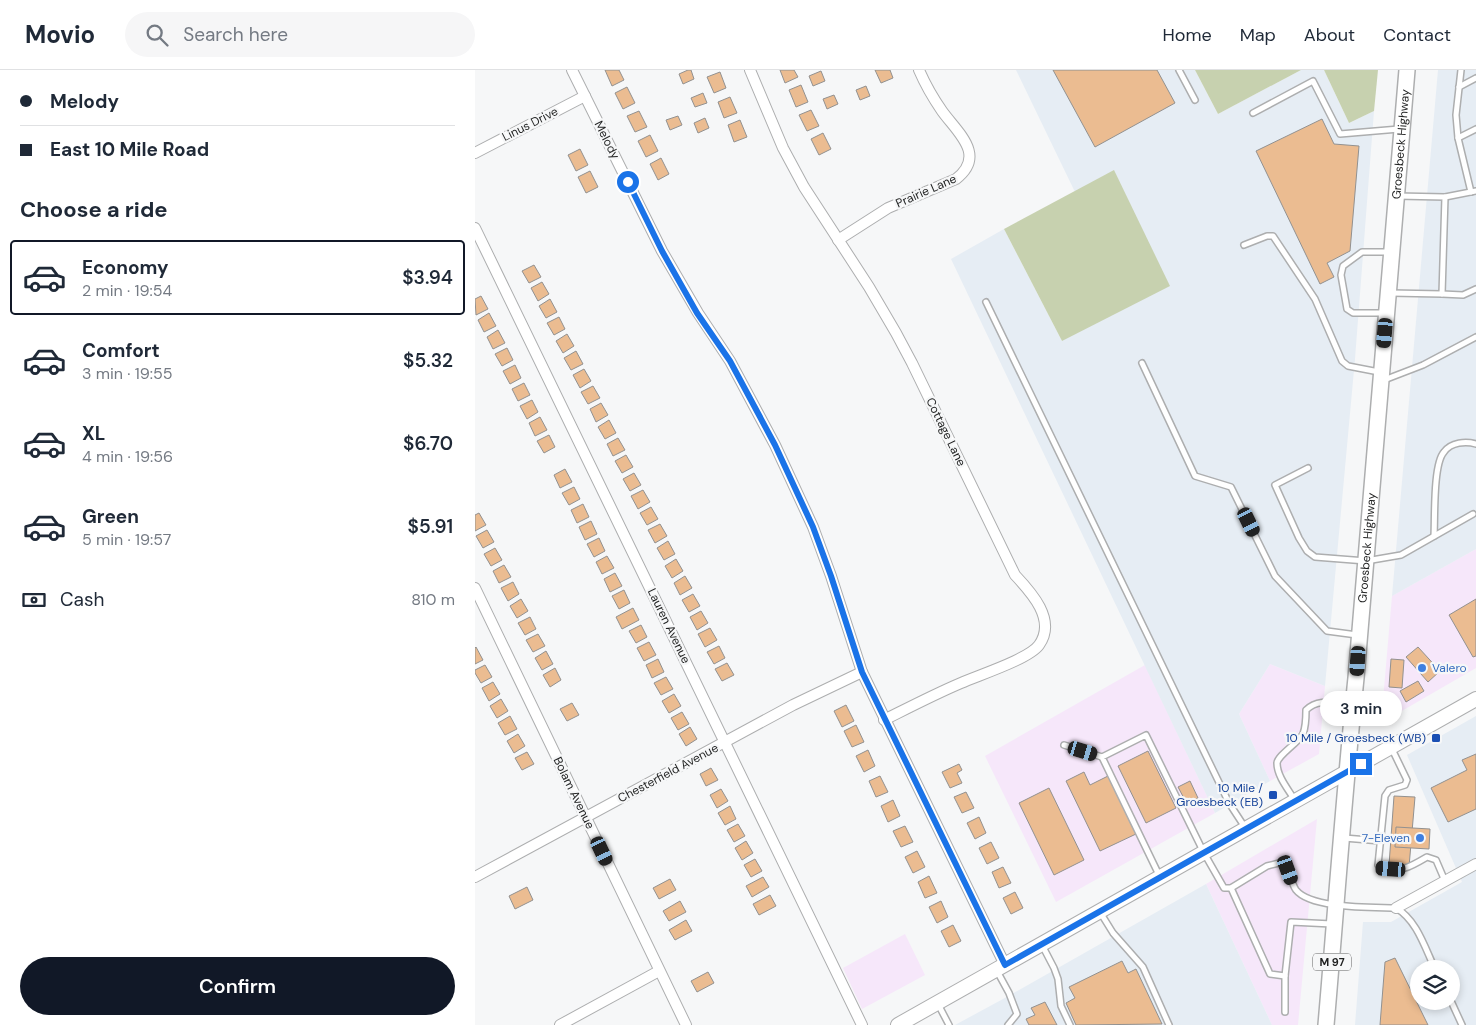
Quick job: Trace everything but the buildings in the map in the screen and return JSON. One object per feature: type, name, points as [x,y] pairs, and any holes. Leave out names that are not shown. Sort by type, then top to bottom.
[{"type":"main road","name":"Groesbeck Highway","points":[[1327,1025],[1346,773],[1360,635],[1407,70]]},
{"type":"main road","points":[[897,1025],[1476,699]]},
{"type":"street","name":"Melody","points":[[572,70],[662,251],[697,313],[730,361],[775,445],[822,552],[862,672],[1001,968]]},
{"type":"street","name":"Cottage Lane","points":[[750,70],[783,148],[804,187],[896,333],[1015,575],[1029,590],[1040,607],[1045,622],[1040,644],[1030,654],[959,684],[884,720]]},
{"type":"street","name":"Prairie Lane","points":[[838,240],[888,208],[956,180],[968,166],[970,154],[965,139],[943,113],[919,70]]},
{"type":"street","name":"Linus Drive","points":[[475,153],[585,96]]},
{"type":"street","name":"Lauren Avenue","points":[[475,228],[862,1025]]},
{"type":"street","name":"Bolam Avenue","points":[[475,588],[686,1025]]},
{"type":"street","name":"Chesterfield Avenue","points":[[475,877],[586,816],[726,743],[793,705],[862,672]]},
{"type":"street","points":[[1396,908],[1476,864]]},
{"type":"street","points":[[560,1025],[659,971]]},
{"type":"lane","points":[[1179,70],[1195,100]]},
{"type":"lane","points":[[1397,196],[1445,197],[1474,192],[1457,138],[1456,114],[1461,70]]},
{"type":"lane","points":[[1459,87],[1476,78]]},
{"type":"lane","points":[[1253,113],[1313,81],[1340,134],[1402,129]]},
{"type":"lane","points":[[1457,138],[1476,129]]},
{"type":"lane","points":[[1442,294],[1445,197]]},
{"type":"lane","points":[[1243,245],[1267,236],[1273,236],[1315,300],[1342,361],[1348,366],[1381,377],[1423,365],[1476,337]]},
{"type":"lane","points":[[1387,313],[1353,313],[1347,309],[1341,275],[1343,266],[1363,252],[1392,252]]},
{"type":"lane","points":[[1388,293],[1463,295],[1476,289]]},
{"type":"lane","points":[[986,302],[1229,803],[1246,829]]},
{"type":"lane","points":[[1142,363],[1195,476],[1231,486],[1275,576],[1327,631],[1360,635]]},
{"type":"lane","points":[[1434,536],[1437,467],[1443,452],[1453,445],[1468,442],[1476,444]]},
{"type":"lane","points":[[1308,468],[1275,484],[1299,538],[1307,551],[1315,557],[1366,561],[1401,555],[1473,514]]},
{"type":"lane","points":[[1295,802],[1280,774],[1277,764],[1279,759],[1298,742],[1303,733],[1306,710],[1311,704],[1320,702],[1354,704]]},
{"type":"lane","points":[[1064,745],[1102,757],[1146,735],[1223,888],[1231,888],[1267,866],[1283,862],[1286,865],[1295,889],[1308,898],[1337,906],[1396,908],[1404,912],[1412,922],[1431,960]]},
{"type":"lane","points":[[1391,747],[1407,780],[1405,785],[1389,790],[1385,796],[1378,865],[1380,868],[1403,870],[1427,857],[1436,860],[1445,881]]},
{"type":"lane","points":[[1102,757],[1160,878]]},
{"type":"lane","points":[[1342,838],[1381,841]]},
{"type":"lane","points":[[1231,888],[1270,974],[1285,976]]},
{"type":"lane","points":[[1100,912],[1113,933],[1143,967],[1169,1025]]},
{"type":"lane","points":[[1285,1012],[1285,976],[1291,922],[1335,924]]},
{"type":"lane","points":[[1042,945],[1058,979],[1061,1006],[1070,1025]]},
{"type":"lane","points":[[1001,968],[1017,1014],[1008,1025]]},
{"type":"lane","points":[[938,1003],[949,1025]]},
{"type":"lane","points":[[1455,1010],[1462,1025]]},
{"type":"shaded area","points":[[1016,70],[1195,70],[1218,114],[1301,70],[1324,70],[1349,123],[1374,111],[1355,359],[1325,686],[1270,664],[1239,714],[1270,781],[1215,813],[951,259],[1004,229],[1062,341],[1114,171],[1075,192]]},
{"type":"shaded area","points":[[1438,70],[1476,70],[1476,549],[1392,596]]},
{"type":"shaded area","points":[[1476,549],[1476,668],[1381,723],[1392,596]]},
{"type":"shaded area","points":[[1270,664],[1325,686],[1319,754],[1270,781],[1239,714]]},
{"type":"shaded area","points":[[1145,665],[1215,813],[1056,902],[985,756]]},
{"type":"shaded area","points":[[1476,716],[1476,1025],[1355,1025],[1363,922],[1391,922],[1462,882],[1407,755]]},
{"type":"shaded area","points":[[1317,819],[1298,1025],[1272,1025],[1206,884]]},
{"type":"shaded area","points":[[1206,884],[1272,1025],[955,1025],[1003,999]]},
{"type":"shaded area","points":[[905,934],[925,975],[862,1009],[843,968]]},
{"type":"green space","points":[[1195,70],[1301,70],[1218,114]]},
{"type":"green space","points":[[1324,70],[1378,70],[1374,111],[1349,123]]},
{"type":"green space","points":[[1114,170],[1170,286],[1062,341],[1004,229]]},
{"type":"place","name":"Valero","points":[[1422,668]]},
{"type":"place","name":"10 Mile / Groesbeck (WB)","points":[[1436,738]]},
{"type":"place","name":"10 Mile / Groesbeck (EB)","points":[[1273,795]]},
{"type":"place","name":"7-Eleven","points":[[1420,838]]},
{"type":"route","points":[[628,182],[662,251],[697,313],[730,361],[758,410],[775,445],[813,527],[862,672],[1005,965],[1361,764]]}]
